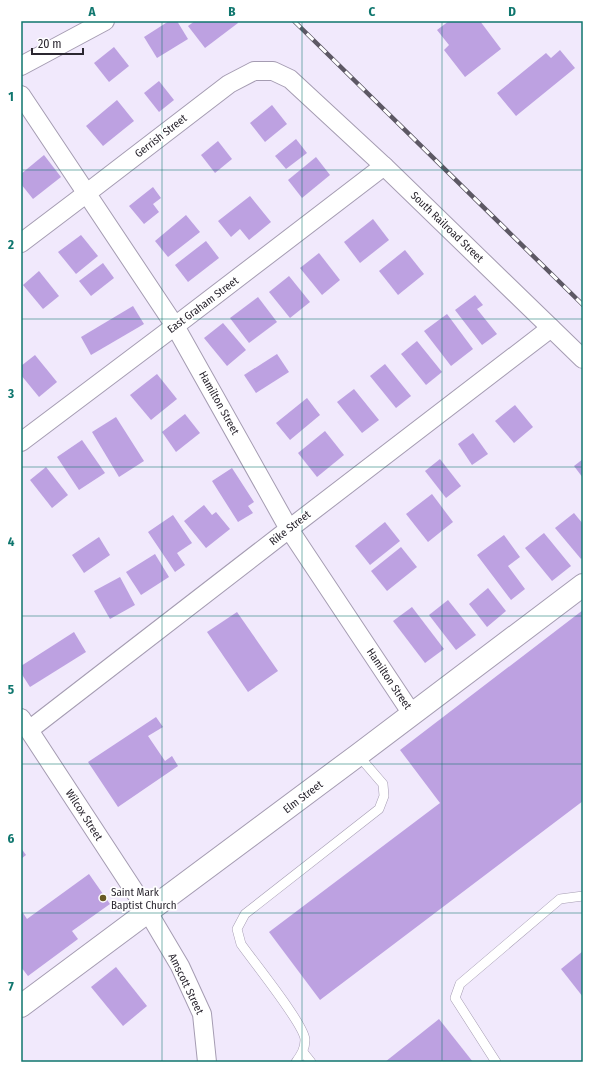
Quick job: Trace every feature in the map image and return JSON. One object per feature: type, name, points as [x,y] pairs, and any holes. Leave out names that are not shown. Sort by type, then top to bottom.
[{"type":"main road","name":"Elm Street","points":[[22,1004],[148,912],[583,585]]},
{"type":"street","points":[[21,66],[105,21]]},
{"type":"street","name":"Gerrish Street","points":[[21,243],[229,84],[254,71],[274,71],[290,79],[309,96]]},
{"type":"street","name":"Hamilton Street","points":[[21,95],[175,326],[289,529],[412,714]]},
{"type":"street","name":"South Railroad Street","points":[[309,96],[384,166],[583,359]]},
{"type":"street","name":"East Graham Street","points":[[21,442],[384,166]]},
{"type":"street","name":"Rike Street","points":[[24,728],[289,529],[551,328]]},
{"type":"street","name":"Wilcox Street","points":[[24,728],[148,912]]},
{"type":"street","name":"Amscott Street","points":[[148,912],[180,966],[202,1014],[208,1062]]},
{"type":"lane","points":[[296,1062],[302,1052],[305,1038],[297,1021],[241,944],[237,929],[246,914],[380,809],[384,796],[383,784],[358,755]]},
{"type":"lane","points":[[496,1062],[455,998],[460,984],[560,899],[583,896]]},
{"type":"lane","points":[[302,1052],[311,1062]]},
{"type":"building","points":[[169,21],[177,21],[188,39],[157,58],[144,37]]},
{"type":"building","points":[[195,21],[237,21],[238,23],[205,48],[188,26]]},
{"type":"building","points":[[449,21],[480,21],[501,49],[465,77],[444,50],[449,45],[437,30]]},
{"type":"building","points":[[114,47],[129,66],[109,82],[94,63]]},
{"type":"building","points":[[560,50],[575,68],[516,116],[497,93],[546,53],[551,58]]},
{"type":"building","points":[[159,81],[174,100],[159,112],[144,93]]},
{"type":"building","points":[[117,100],[134,121],[103,146],[86,126]]},
{"type":"building","points":[[272,105],[287,124],[265,142],[250,123]]},
{"type":"building","points":[[296,139],[307,153],[286,169],[275,156]]},
{"type":"building","points":[[218,141],[232,159],[215,173],[201,155]]},
{"type":"building","points":[[44,155],[61,177],[33,199],[21,184],[21,174]]},
{"type":"building","points":[[316,157],[330,175],[302,198],[288,180]]},
{"type":"building","points":[[153,187],[161,198],[153,204],[159,212],[144,224],[129,206]]},
{"type":"building","points":[[250,196],[271,222],[249,240],[240,229],[231,237],[218,221]]},
{"type":"building","points":[[186,215],[200,232],[168,257],[155,241]]},
{"type":"building","points":[[373,219],[389,240],[360,263],[344,242]]},
{"type":"building","points":[[81,235],[98,256],[76,274],[58,252]]},
{"type":"building","points":[[206,241],[219,258],[188,282],[175,265]]},
{"type":"building","points":[[405,250],[424,274],[398,295],[379,271]]},
{"type":"building","points":[[319,253],[340,280],[322,295],[300,268]]},
{"type":"building","points":[[103,263],[114,278],[91,296],[79,281]]},
{"type":"building","points":[[39,271],[59,296],[43,309],[23,285]]},
{"type":"building","points":[[289,276],[310,302],[290,318],[269,292]]},
{"type":"building","points":[[475,295],[483,305],[477,309],[497,334],[482,345],[455,310]]},
{"type":"building","points":[[258,297],[277,322],[249,343],[230,318]]},
{"type":"building","points":[[133,306],[144,324],[91,355],[81,337]]},
{"type":"building","points":[[447,314],[473,349],[451,366],[424,331]]},
{"type":"building","points":[[223,323],[246,350],[227,366],[204,338]]},
{"type":"building","points":[[417,341],[442,372],[426,385],[401,354]]},
{"type":"building","points":[[277,354],[289,372],[256,393],[244,375]]},
{"type":"building","points":[[35,355],[57,382],[39,397],[21,375],[21,366]]},
{"type":"building","points":[[385,364],[411,396],[396,408],[370,376]]},
{"type":"building","points":[[157,374],[177,399],[151,420],[130,395]]},
{"type":"building","points":[[354,389],[379,420],[362,433],[337,402]]},
{"type":"building","points":[[307,398],[320,415],[290,440],[276,423]]},
{"type":"building","points":[[515,405],[533,427],[514,443],[495,421]]},
{"type":"building","points":[[185,414],[200,433],[176,452],[162,432]]},
{"type":"building","points":[[116,417],[144,461],[119,477],[92,432]]},
{"type":"building","points":[[325,431],[344,455],[317,477],[298,453]]},
{"type":"building","points":[[473,433],[488,454],[472,465],[458,444]]},
{"type":"building","points":[[82,440],[105,473],[79,490],[57,457]]},
{"type":"building","points":[[440,459],[461,486],[446,498],[425,471]]},
{"type":"building","points":[[583,459],[583,478],[574,466]]},
{"type":"building","points":[[46,467],[68,495],[52,508],[30,480]]},
{"type":"building","points":[[232,468],[254,502],[248,506],[253,513],[238,522],[212,481]]},
{"type":"building","points":[[432,494],[453,522],[428,542],[406,514]]},
{"type":"building","points":[[204,505],[212,515],[216,512],[230,529],[206,548],[184,521]]},
{"type":"building","points":[[574,513],[583,524],[583,557],[581,559],[555,528]]},
{"type":"building","points":[[173,515],[192,543],[177,553],[185,565],[175,572],[148,532]]},
{"type":"building","points":[[385,522],[400,541],[370,565],[355,546]]},
{"type":"building","points":[[544,533],[571,566],[552,581],[525,548]]},
{"type":"building","points":[[504,535],[520,557],[508,566],[525,589],[511,600],[477,555]]},
{"type":"building","points":[[99,537],[110,555],[84,573],[72,555]]},
{"type":"building","points":[[401,547],[417,567],[387,591],[371,571]]},
{"type":"building","points":[[155,554],[169,577],[141,595],[126,572]]},
{"type":"building","points":[[120,577],[135,605],[110,619],[94,591]]},
{"type":"building","points":[[488,588],[506,611],[487,627],[469,604]]},
{"type":"building","points":[[448,600],[476,635],[456,650],[429,615]]},
{"type":"building","points":[[412,607],[444,649],[425,663],[393,621]]},
{"type":"building","points":[[583,610],[583,801],[320,1000],[269,932],[440,803],[400,750]]},
{"type":"building","points":[[237,612],[278,671],[248,692],[207,632]]},
{"type":"building","points":[[74,632],[86,652],[30,687],[21,673],[21,666]]},
{"type":"building","points":[[156,717],[163,727],[148,736],[165,761],[172,756],[178,766],[118,807],[88,762]]},
{"type":"building","points":[[21,848],[26,855],[21,859]]},
{"type":"building","points":[[89,874],[110,904],[72,931],[78,939],[28,976],[21,967],[21,910],[27,919]]},
{"type":"building","points":[[583,951],[583,997],[561,969]]},
{"type":"building","points":[[116,967],[147,1006],[123,1026],[91,987]]},
{"type":"building","points":[[439,1019],[473,1062],[385,1062]]},
{"type":"railway","points":[[294,21],[583,305]]},
{"type":"place","name":"Saint Mark Baptist Church","points":[[103,898]]}]
